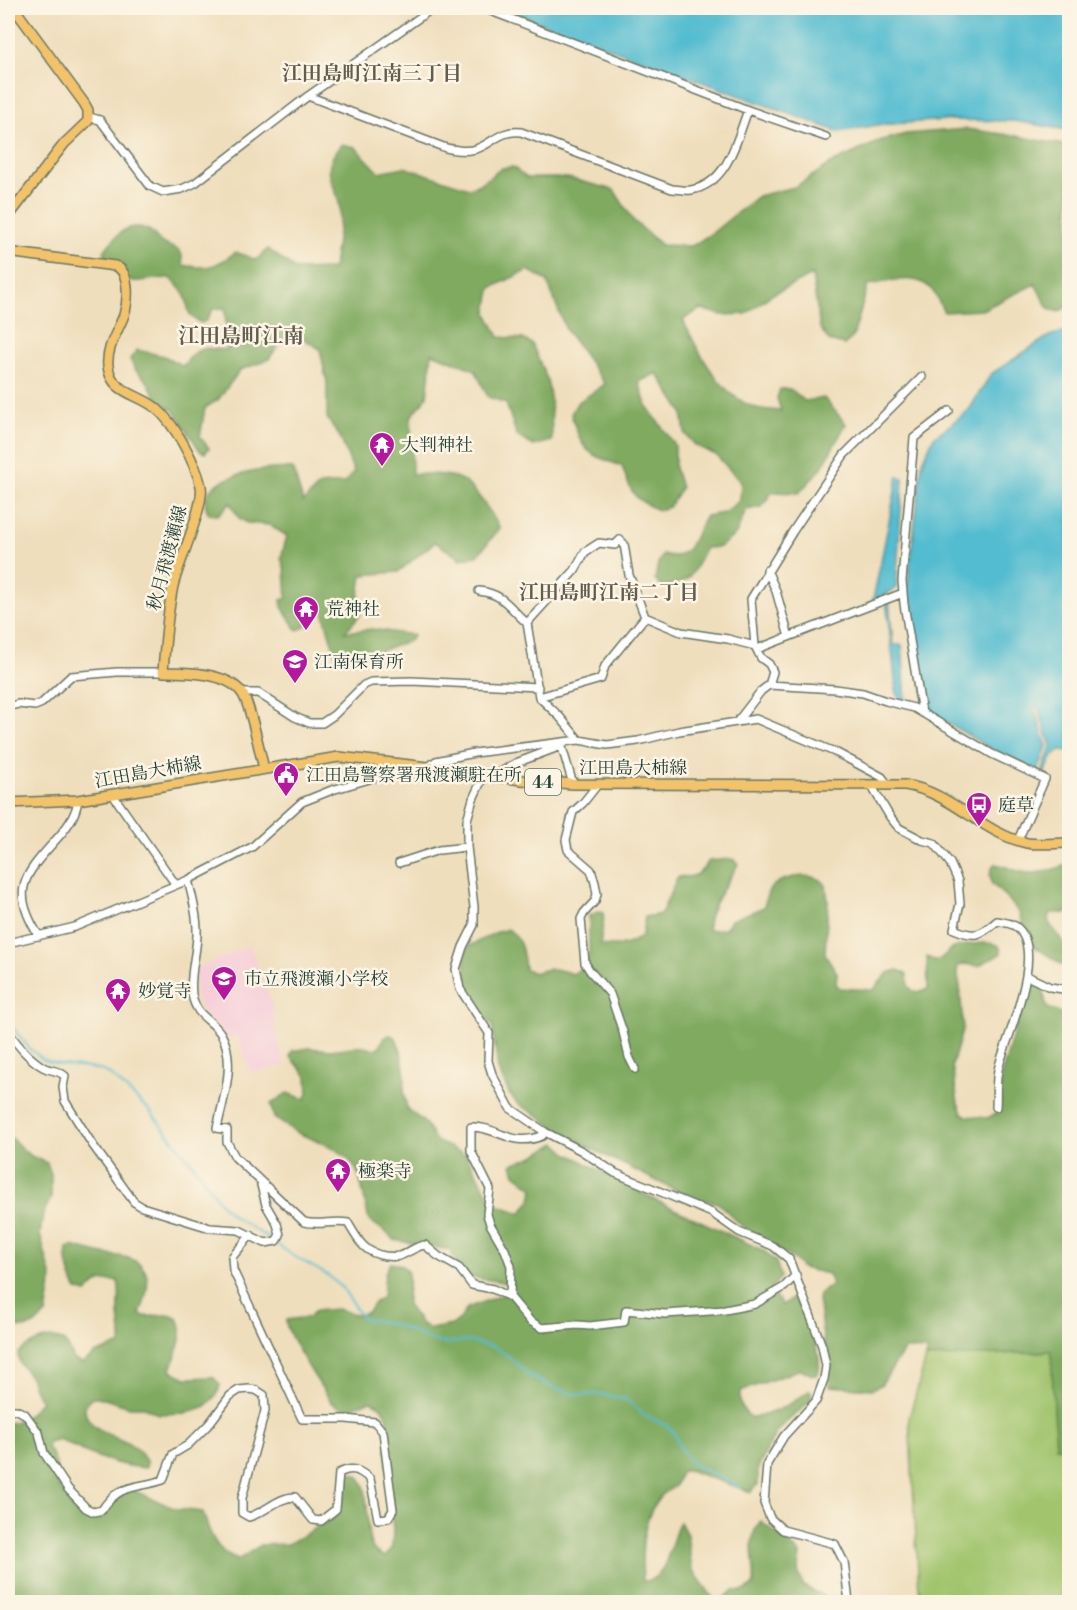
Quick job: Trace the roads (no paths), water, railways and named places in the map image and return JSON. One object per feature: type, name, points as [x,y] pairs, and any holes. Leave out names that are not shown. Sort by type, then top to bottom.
[{"type":"main road","points":[[8,217],[64,144],[88,121],[89,117],[84,103],[14,8]]},
{"type":"main road","name":"秋月飛渡瀬線","points":[[8,250],[120,267],[125,275],[125,312],[110,346],[108,364],[111,380],[117,387],[156,409],[177,430],[201,488],[197,510],[168,609],[163,672]]},
{"type":"main road","points":[[163,672],[189,672],[211,676],[225,681],[243,693],[264,769]]},
{"type":"main road","name":"江田島大柿線","points":[[8,803],[78,800],[339,757],[573,784],[905,785],[930,791],[1003,834],[1018,840],[1040,844],[1070,843]]},
{"type":"street","points":[[89,117],[100,120],[150,186],[163,192],[183,189],[195,183],[308,96],[433,8]]},
{"type":"street","points":[[483,8],[748,110],[826,137]]},
{"type":"street","points":[[308,96],[446,148],[460,151],[474,150],[503,133],[521,132],[672,189],[690,190],[704,186],[716,178],[726,166],[748,110]]},
{"type":"street","points":[[737,722],[761,691],[769,685],[773,672],[761,658],[756,647],[751,599],[767,570],[844,455],[922,377]]},
{"type":"street","points":[[922,713],[903,593],[903,558],[914,438],[949,411]]},
{"type":"street","points":[[527,623],[575,570],[585,552],[599,543],[615,545],[620,540],[624,544],[629,575],[645,617],[681,632],[728,639],[756,647],[789,637],[903,593]]},
{"type":"street","points":[[767,570],[776,591],[789,637]]},
{"type":"street","points":[[479,591],[492,592],[505,600],[527,623],[538,697],[559,716],[579,740]]},
{"type":"street","points":[[538,697],[601,679],[605,666],[645,617]]},
{"type":"street","points":[[8,706],[18,704],[35,706],[42,703],[70,676],[117,672],[163,672]]},
{"type":"street","points":[[243,693],[258,693],[294,717],[309,723],[322,723],[364,685],[371,682],[411,681],[538,687]]},
{"type":"street","points":[[769,685],[863,693],[886,702],[914,708],[992,754],[1045,779],[1018,840]]},
{"type":"street","points":[[428,767],[436,761],[474,753],[579,740],[607,745],[756,719],[837,753],[882,777],[888,785]]},
{"type":"street","points":[[561,744],[489,776],[473,799],[467,820],[467,847],[474,925],[463,946],[456,969],[460,989],[489,1033],[488,1061],[492,1074],[510,1108],[545,1132],[582,1151],[615,1173],[712,1214],[739,1232],[772,1246],[789,1260],[822,1346],[826,1366],[816,1401],[784,1436],[771,1455],[767,1464],[764,1503],[770,1518],[783,1530],[835,1544],[844,1562],[849,1602]]},
{"type":"street","points":[[561,744],[573,784]]},
{"type":"street","points":[[8,943],[75,927],[188,880],[252,848],[302,802],[332,790],[393,772],[404,765]]},
{"type":"street","points":[[598,784],[573,812],[566,840],[568,850],[591,870],[597,894],[595,901],[581,919],[585,963],[610,994],[629,1058],[635,1069]]},
{"type":"street","points":[[871,786],[899,828],[922,840],[934,843],[950,863],[958,881],[960,904],[954,929],[972,936],[984,933],[997,921],[1014,926],[1023,936],[1026,947],[1027,976],[998,1068],[996,1107]]},
{"type":"street","points":[[113,795],[176,885]]},
{"type":"street","points":[[39,936],[27,918],[23,907],[25,882],[29,871],[70,823],[77,809],[78,800]]},
{"type":"street","points":[[399,863],[439,850],[467,847]]},
{"type":"street","points":[[188,880],[198,930],[191,983],[193,996],[200,1014],[221,1032],[228,1051],[228,1065],[217,1128],[227,1130],[227,1142],[235,1156],[304,1222],[313,1225],[341,1221],[348,1223],[357,1239],[370,1253],[399,1256],[418,1246],[425,1245],[438,1256],[459,1268],[472,1285],[493,1289],[510,1297],[530,1321],[542,1328],[624,1322],[626,1310],[665,1314],[725,1310],[755,1304],[783,1287],[796,1275]]},
{"type":"street","points":[[1027,976],[1050,987],[1070,990]]},
{"type":"street","points":[[8,1032],[27,1056],[45,1068],[61,1072],[65,1077],[63,1087],[65,1101],[92,1144],[134,1202],[142,1207],[210,1228],[230,1228],[251,1235],[265,1244],[276,1241],[280,1235],[277,1224],[266,1205],[260,1182]]},
{"type":"street","points":[[510,1297],[511,1266],[487,1214],[490,1189],[471,1151],[471,1127],[482,1126],[496,1134],[525,1141],[542,1137],[545,1132]]},
{"type":"street","points":[[8,1410],[16,1410],[25,1414],[39,1433],[44,1453],[68,1489],[94,1512],[102,1510],[108,1500],[120,1490],[162,1480],[173,1454],[188,1445],[202,1431],[230,1396],[239,1390],[256,1390],[264,1395],[265,1411],[242,1498],[242,1513],[249,1517],[261,1513],[285,1497],[295,1497],[313,1520],[321,1521],[336,1509],[339,1473],[348,1468],[360,1471],[370,1479],[378,1519],[388,1518],[393,1510],[389,1480],[382,1432],[375,1422],[303,1419],[290,1395],[233,1270],[232,1257],[251,1235]]},
{"type":"street","points":[[8,1433],[8,1458]]},
{"type":"water","points":[[500,8],[1069,8],[1069,130],[1014,121],[947,120],[878,125],[839,132]]},
{"type":"water","points":[[1069,331],[1069,751],[1060,750],[1053,756],[1044,774],[1042,773],[1051,746],[1037,706],[1034,708],[1047,746],[1038,771],[993,750],[926,710],[907,587],[922,464],[933,438],[969,410],[991,374],[1049,336]]},
{"type":"water","points":[[898,477],[903,478],[896,588],[879,599],[873,600]]},
{"type":"water","points":[[886,600],[889,600],[893,645],[902,645],[906,702],[900,702],[899,695],[897,695]]},
{"type":"waterway","points":[[8,1022],[30,1049],[44,1060],[108,1073],[149,1110],[199,1172],[221,1204],[233,1216],[271,1240]]},
{"type":"waterway","points":[[275,1243],[329,1276],[344,1290],[363,1318],[399,1326],[433,1341],[444,1343],[467,1341],[494,1347],[507,1355],[530,1376],[554,1388],[578,1395],[602,1394],[627,1400],[643,1414],[667,1426],[674,1433],[681,1449],[692,1464],[739,1487]]},
{"type":"place","name":"大判神社","points":[[382,468]]},
{"type":"place","name":"荒神社","points":[[306,632]]},
{"type":"place","name":"江南保育所","points":[[295,685]]},
{"type":"place","name":"江田島警察署飛渡瀬駐在所","points":[[286,798]]},
{"type":"place","name":"庭草","points":[[979,828]]},
{"type":"place","name":"市立飛渡瀬小学校","points":[[224,1002]]},
{"type":"place","name":"妙覚寺","points":[[118,1014]]},
{"type":"place","name":"極楽寺","points":[[338,1194]]},
{"type":"district","name":"江田島町江南三丁目","points":[[372,73]]},
{"type":"district","name":"江田島町江南","points":[[241,336]]},
{"type":"district","name":"江田島町江南二丁目","points":[[609,592]]}]
